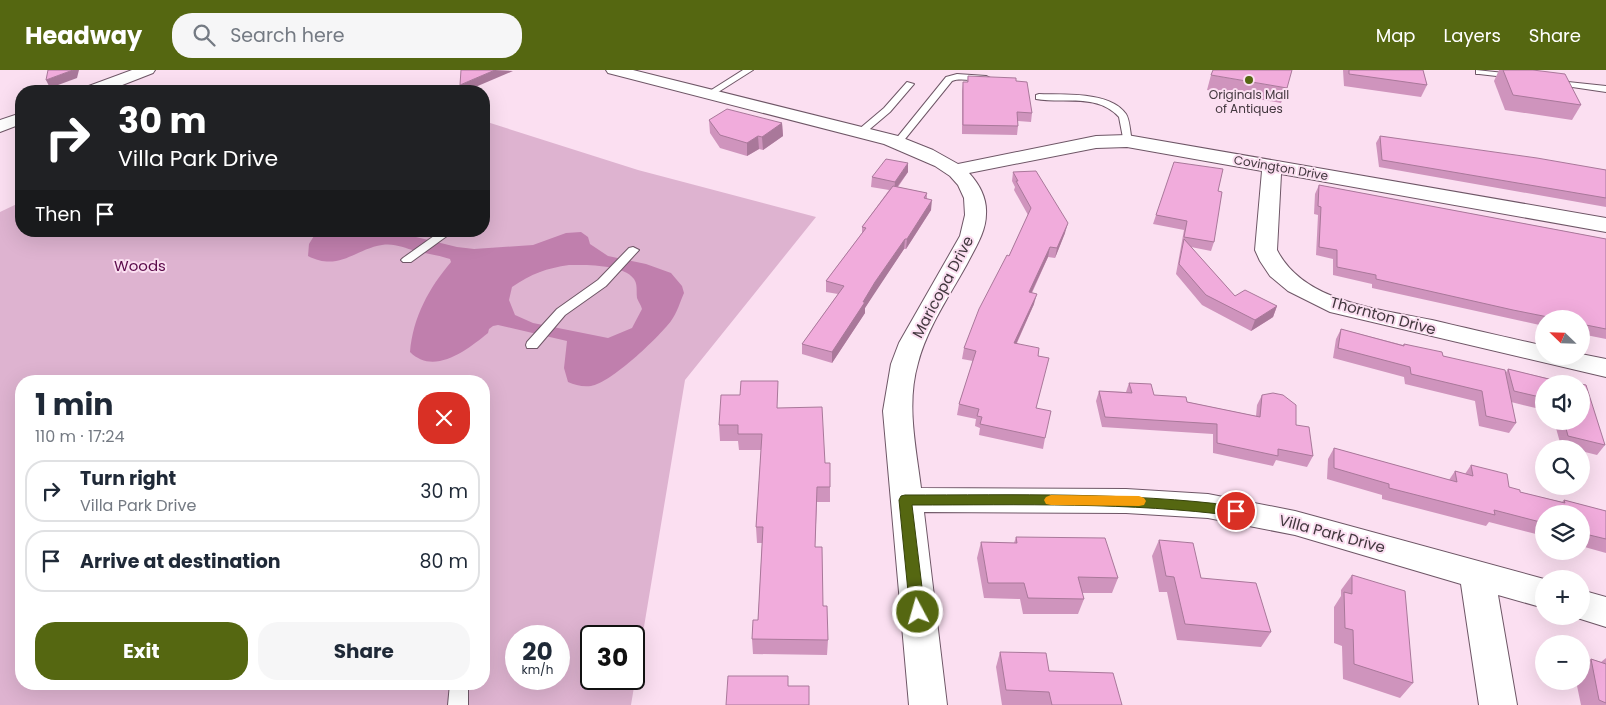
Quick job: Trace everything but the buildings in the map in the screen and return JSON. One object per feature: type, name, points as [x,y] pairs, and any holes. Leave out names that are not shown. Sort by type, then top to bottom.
[{"type":"street","points":[[108,85],[147,70]]},
{"type":"street","name":"Maricopa Drive","points":[[614,70],[898,142],[916,149],[956,170],[972,190],[977,204],[977,220],[971,236],[912,343],[904,364],[897,411],[928,705]]},
{"type":"street","points":[[0,127],[15,121]]},
{"type":"street","name":"Covington Drive","points":[[956,170],[1096,142],[1127,142],[1606,226]]},
{"type":"street","name":"Thornton Drive","points":[[1272,166],[1266,250],[1270,262],[1277,271],[1293,284],[1314,297],[1348,310],[1535,352]]},
{"type":"street","points":[[1590,364],[1606,368]]},
{"type":"street","name":"Villa Park Drive","points":[[905,500],[1126,501],[1208,506],[1295,522],[1535,591]]},
{"type":"street","points":[[1477,575],[1498,705]]},
{"type":"street","points":[[1590,608],[1606,612]]},
{"type":"lane","points":[[709,94],[750,70]]},
{"type":"lane","points":[[1480,72],[1518,77]]},
{"type":"lane","points":[[898,142],[949,79],[957,76],[998,78]]},
{"type":"lane","points":[[1548,81],[1606,89]]},
{"type":"lane","points":[[861,132],[879,120],[910,84]]},
{"type":"lane","points":[[1039,97],[1093,99],[1112,107],[1123,116],[1127,142]]},
{"type":"lane","points":[[407,260],[440,237]]},
{"type":"lane","points":[[532,346],[561,312],[602,283],[633,250]]},
{"type":"lane","points":[[458,705],[459,690]]},
{"type":"green space","name":"Woods","points":[[490,123],[638,170],[816,217],[685,380],[644,625],[580,625],[580,690],[633,690],[631,705],[0,705],[0,212],[15,205],[15,237],[490,237]]},
{"type":"shaded area","points":[[581,232],[588,237],[590,244],[608,256],[646,264],[671,273],[682,286],[684,293],[671,321],[656,338],[622,369],[600,383],[582,386],[568,382],[564,368],[567,341],[498,325],[489,329],[488,333],[470,347],[450,358],[429,362],[419,359],[410,352],[418,315],[429,293],[451,262],[450,259],[391,245],[372,247],[338,261],[329,262],[308,256],[309,244],[313,237],[416,237],[474,249],[533,245],[566,233]],"holes":[[[594,265],[621,270],[634,279],[637,298],[642,309],[632,328],[608,338],[533,323],[515,315],[509,300],[512,287],[526,278],[561,266]]]},
{"type":"slow traffic","points":[[1051,500],[1139,501]]},
{"type":"place","name":"Originals Mall of Antiques","points":[[1249,80]]},
{"type":"route","points":[[918,612],[905,500],[1166,502],[1236,511]]}]
